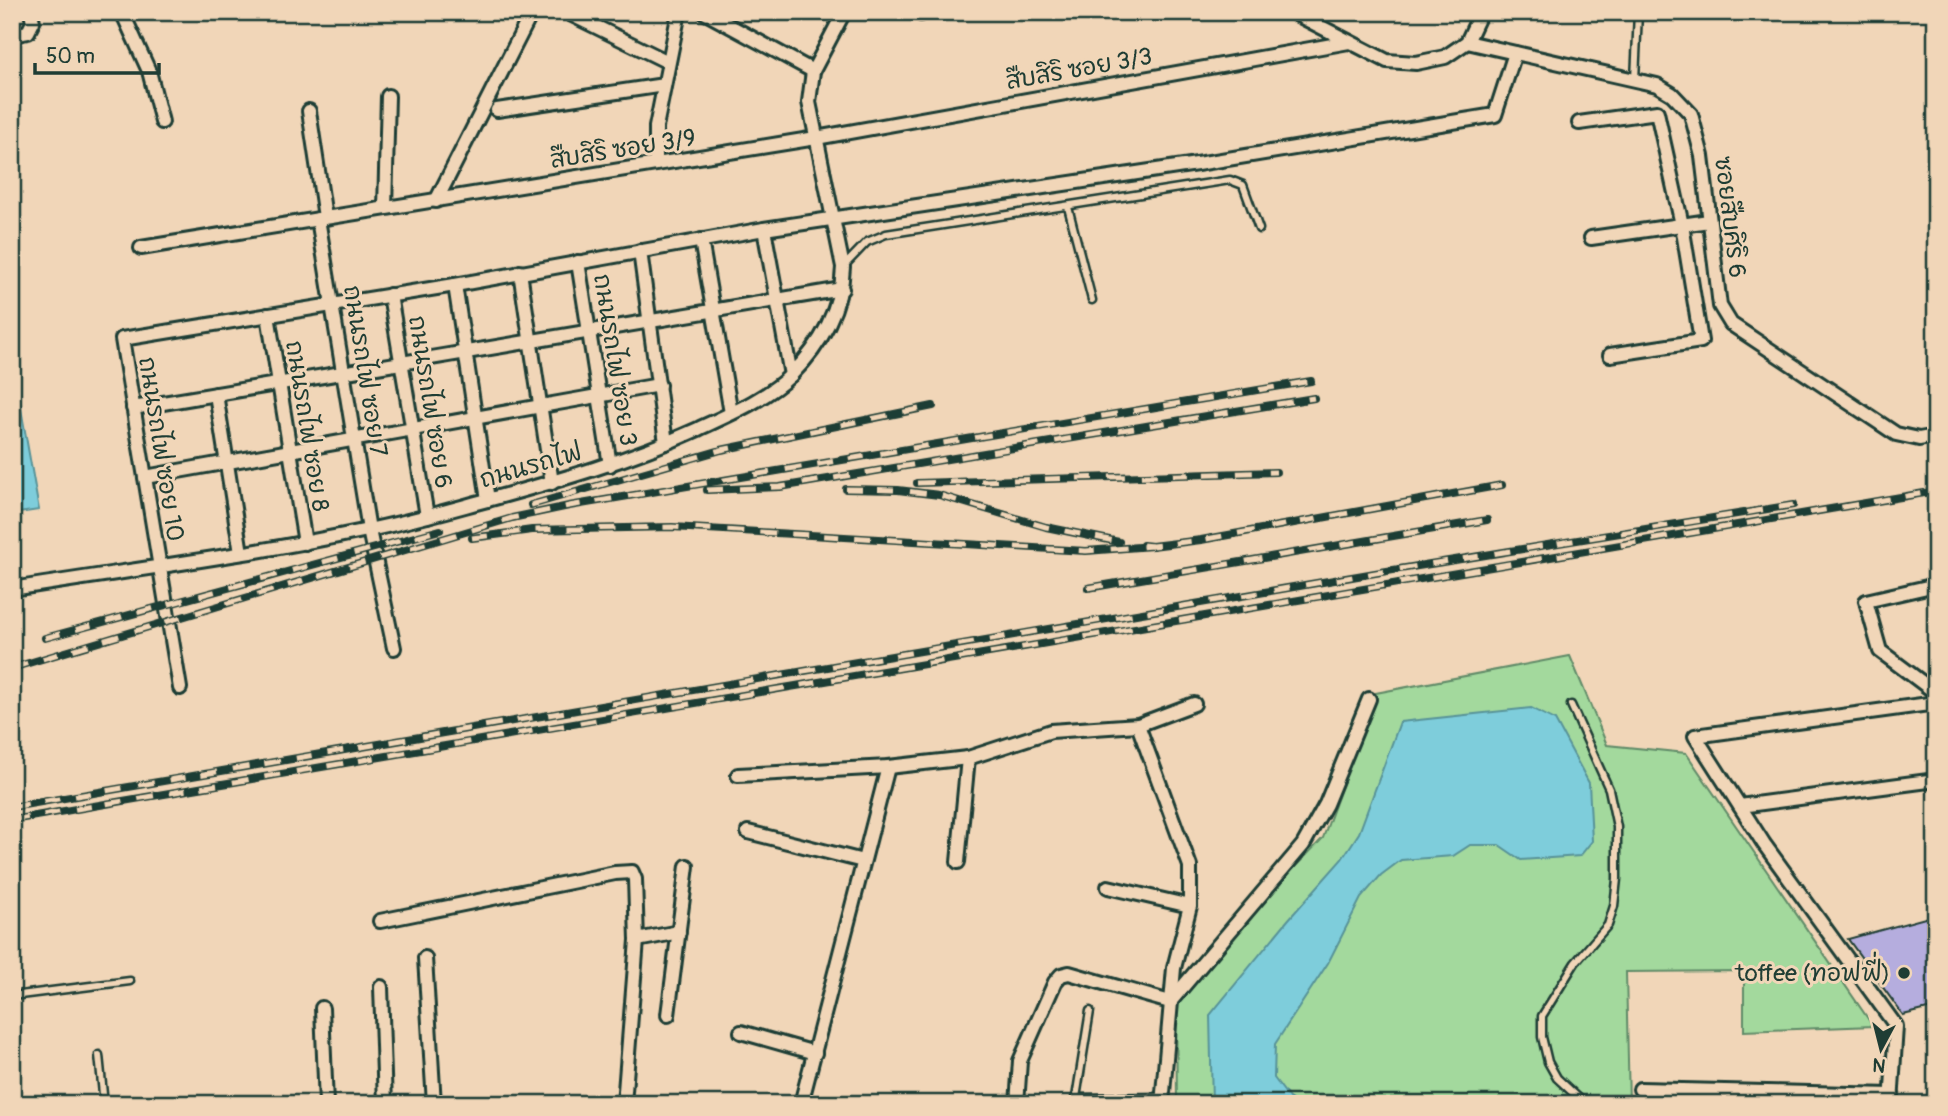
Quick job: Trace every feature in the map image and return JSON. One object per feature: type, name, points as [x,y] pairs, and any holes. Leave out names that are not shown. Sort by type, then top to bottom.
[{"type":"street","points":[[12,35],[28,32],[33,22],[31,12]]},
{"type":"street","points":[[122,12],[149,71],[162,122]]},
{"type":"street","points":[[436,201],[531,12]]},
{"type":"street","points":[[566,12],[668,62]]},
{"type":"street","points":[[656,164],[656,127],[679,12]]},
{"type":"street","points":[[704,12],[813,71],[844,12]]},
{"type":"street","points":[[1292,12],[1387,61],[1416,64],[1444,57],[1467,42],[1481,12]]},
{"type":"street","name":"สืบสิริ ซอย 3/3","points":[[816,138],[1349,42]]},
{"type":"street","name":"ซอยสืบศิริ 6","points":[[1467,42],[1657,85],[1672,94],[1691,114],[1702,156],[1720,306],[1731,324],[1896,434],[1919,439],[1936,436]]},
{"type":"street","points":[[268,315],[454,285],[764,229],[1183,166],[1495,115],[1514,52]]},
{"type":"street","name":"ถนนรถไฟ","points":[[12,589],[305,543],[428,516],[610,465],[666,443],[763,395],[791,375],[812,351],[829,323],[842,289],[843,267],[809,102],[813,71]]},
{"type":"street","points":[[497,110],[664,85]]},
{"type":"street","points":[[385,208],[388,96]]},
{"type":"street","name":"ถนนรถไฟ ซอย 7","points":[[309,111],[333,305],[369,530],[394,648]]},
{"type":"street","points":[[1578,123],[1657,111],[1682,225],[1701,341],[1610,355]]},
{"type":"street","name":"สืบสิริ ซอย 3/9","points":[[141,248],[816,138]]},
{"type":"street","points":[[1591,238],[1709,221]]},
{"type":"street","points":[[764,229],[791,375]]},
{"type":"street","points":[[701,240],[731,413]]},
{"type":"street","points":[[640,251],[666,443]]},
{"type":"street","name":"ถนนรถไฟ ซอย 3","points":[[578,262],[610,465]]},
{"type":"street","points":[[520,272],[551,483]]},
{"type":"street","points":[[454,285],[488,500]]},
{"type":"street","points":[[133,408],[842,289]]},
{"type":"street","name":"ถนนรถไฟ ซอย 6","points":[[390,295],[428,516]]},
{"type":"street","name":"ถนนรถไฟ ซอย 10","points":[[180,688],[122,339],[268,315]]},
{"type":"street","name":"ถนนรถไฟ ซอย 8","points":[[268,315],[305,543]]},
{"type":"street","points":[[145,477],[659,386]]},
{"type":"street","points":[[215,394],[241,553]]},
{"type":"street","points":[[1936,585],[1866,601],[1880,650],[1936,693]]},
{"type":"street","points":[[1170,1002],[1303,845],[1326,804],[1369,699]]},
{"type":"street","points":[[1640,1089],[1891,1099],[1896,1026],[1764,844],[1695,736],[1936,703]]},
{"type":"street","points":[[738,775],[968,758],[1051,732],[1138,725],[1194,704]]},
{"type":"street","points":[[1138,725],[1190,866],[1190,906],[1174,968],[1162,1100]]},
{"type":"street","points":[[958,862],[968,758]]},
{"type":"street","points":[[801,1104],[888,766]]},
{"type":"street","points":[[1740,806],[1936,780]]},
{"type":"street","points":[[748,832],[863,861]]},
{"type":"street","points":[[668,1015],[687,866]]},
{"type":"street","points":[[380,921],[624,871],[632,872],[635,879],[637,940],[624,1104]]},
{"type":"street","points":[[1108,887],[1190,906]]},
{"type":"street","points":[[637,940],[679,932]]},
{"type":"street","points":[[425,958],[435,1104]]},
{"type":"street","points":[[1017,1104],[1020,1061],[1055,982],[1061,975],[1069,973],[1170,1002]]},
{"type":"street","points":[[381,987],[385,1104]]},
{"type":"street","points":[[322,1008],[326,1104]]},
{"type":"street","points":[[741,1032],[815,1054]]},
{"type":"lane","points":[[1635,80],[1638,12]]},
{"type":"lane","points":[[843,267],[867,242],[886,234],[1230,180],[1242,185],[1259,229]]},
{"type":"lane","points":[[1068,206],[1092,300]]},
{"type":"lane","points":[[1571,705],[1609,789],[1617,828],[1617,879],[1614,906],[1608,925],[1575,963],[1542,1016],[1542,1037],[1548,1062],[1557,1078],[1585,1104]]},
{"type":"lane","points":[[12,996],[130,981]]},
{"type":"lane","points":[[1090,1012],[1075,1101],[1162,1100]]},
{"type":"lane","points":[[99,1055],[104,1104]]},
{"type":"green space","points":[[1570,656],[1607,745],[1686,753],[1873,1026],[1744,1031],[1744,971],[1626,972],[1629,1104],[1177,1104],[1176,1005],[1249,915],[1323,838],[1376,693]]},
{"type":"water","points":[[12,358],[39,510],[12,514]]},
{"type":"water","points":[[1531,708],[1555,720],[1589,783],[1592,841],[1580,856],[1521,860],[1499,845],[1470,845],[1453,856],[1401,860],[1381,875],[1361,898],[1328,963],[1275,1044],[1274,1078],[1289,1098],[1298,1104],[1212,1104],[1210,1015],[1342,859],[1359,833],[1400,722]]},
{"type":"building","name":"toffee (ทอฟฟี่)","points":[[1936,915],[1936,1007],[1903,1015],[1848,939]]},
{"type":"railway","points":[[12,668],[512,518],[569,506],[1311,381]]},
{"type":"railway","points":[[707,490],[780,487],[1314,398]]},
{"type":"railway","points":[[531,505],[721,450],[933,406]]},
{"type":"railway","points":[[917,483],[1276,472]]},
{"type":"railway","points":[[1143,545],[1201,540],[1502,485]]},
{"type":"railway","points":[[846,489],[898,490],[939,495],[1046,527],[1119,542]]},
{"type":"railway","points":[[12,820],[1936,491]]},
{"type":"railway","points":[[12,807],[1381,572],[1793,505]]},
{"type":"railway","points":[[1088,588],[1487,520]]},
{"type":"railway","points":[[472,538],[532,530],[672,527],[1086,551],[1152,546]]},
{"type":"railway","points":[[45,638],[440,530]]},
{"type":"place","name":"toffee (ทอฟฟี่)","points":[[1904,973]]}]
